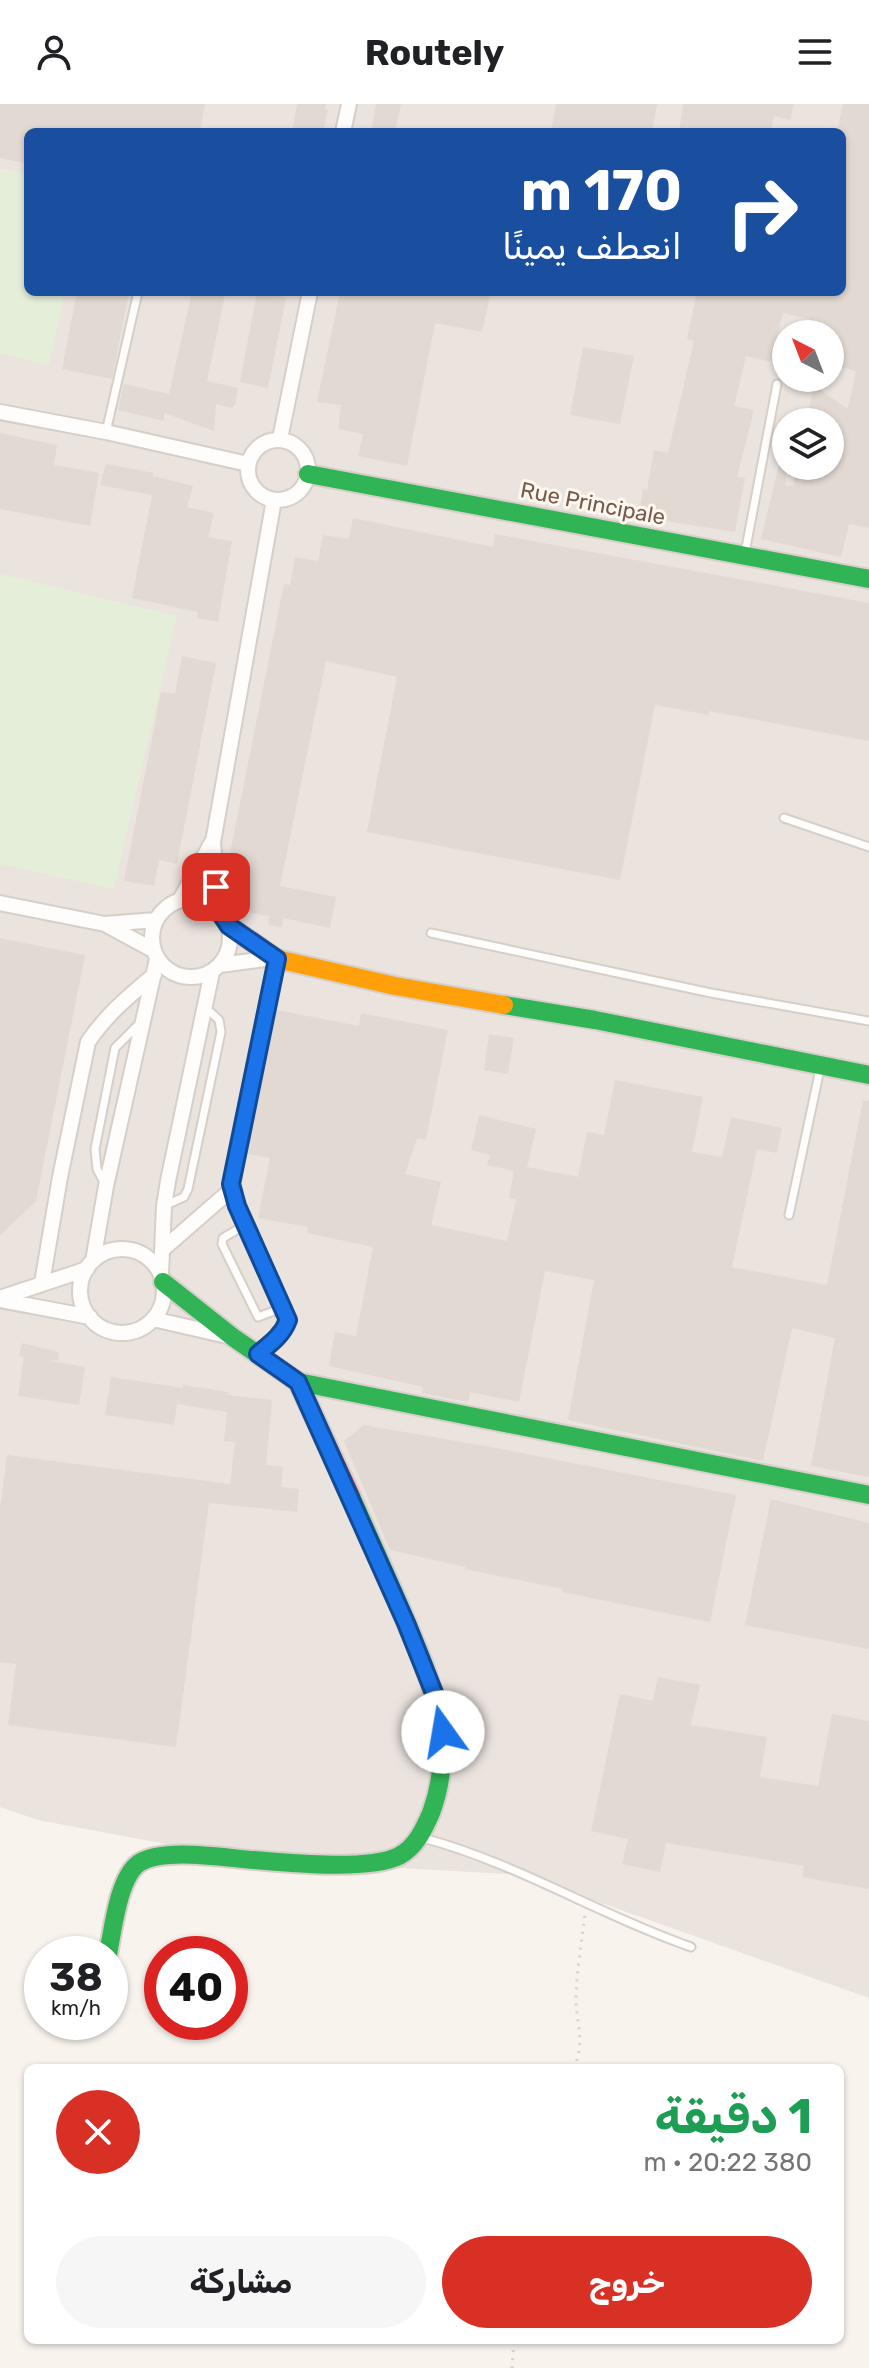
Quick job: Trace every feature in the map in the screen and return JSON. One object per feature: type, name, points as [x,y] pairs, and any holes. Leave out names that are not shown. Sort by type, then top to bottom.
[{"type":"street","points":[[344,128],[349,104]]},
{"type":"street","points":[[280,439],[309,296]]},
{"type":"street","points":[[0,412],[248,464]]},
{"type":"street","points":[[280,439],[298,447],[305,455],[308,474],[299,492],[287,499],[274,500],[253,487],[248,464],[259,446],[280,439]]},
{"type":"street","name":"Rue Principale","points":[[308,474],[869,579]]},
{"type":"street","points":[[218,910],[213,842],[274,500]]},
{"type":"street","points":[[180,900],[213,842]]},
{"type":"street","points":[[229,926],[230,947],[216,968],[205,1006],[164,1206],[162,1303],[144,1327],[125,1333],[105,1329],[90,1317],[81,1299],[82,1278],[90,1265],[154,975],[152,940],[156,920],[170,905],[180,900],[200,900],[218,910],[229,926],[275,958],[395,986],[595,1020],[869,1075]]},
{"type":"street","points":[[0,903],[105,924],[156,920]]},
{"type":"street","points":[[105,924],[155,954],[172,973],[182,977],[202,976],[216,968],[275,958]]},
{"type":"street","points":[[258,1354],[284,1330],[288,1320],[232,1189],[275,958]]},
{"type":"street","points":[[42,1283],[88,1042],[100,1024],[154,975]]},
{"type":"street","points":[[162,1250],[232,1189]]},
{"type":"street","points":[[0,1299],[90,1265],[110,1251],[130,1250],[149,1258],[162,1278],[234,1338],[298,1382],[869,1495]]},
{"type":"street","points":[[0,1299],[90,1317]]},
{"type":"street","points":[[153,1319],[234,1338]]},
{"type":"street","points":[[112,1936],[126,1880],[136,1865],[149,1858],[188,1856],[290,1862],[389,1860],[408,1851],[421,1837],[444,1754],[438,1703],[386,1575],[298,1382]]},
{"type":"lane","points":[[106,432],[137,296]]},
{"type":"lane","points":[[744,555],[775,392]]},
{"type":"lane","points":[[784,818],[869,847]]},
{"type":"lane","points":[[431,933],[696,990],[869,1021]]},
{"type":"lane","points":[[164,1206],[184,1197],[188,1189],[221,1032],[219,1020],[205,1006]]},
{"type":"lane","points":[[106,1186],[97,1169],[95,1149],[115,1048],[127,1033],[144,1020]]},
{"type":"lane","points":[[789,1215],[820,1067]]},
{"type":"lane","points":[[245,1225],[223,1238],[222,1244],[258,1317],[282,1308]]},
{"type":"lane","points":[[421,1837],[512,1868],[586,1905],[691,1947]]},
{"type":"path","points":[[575,2064],[581,2031],[576,1998],[586,1905]]},
{"type":"path","points":[[512,2368],[514,2344]]},
{"type":"shaded area","points":[[0,104],[869,104],[869,1998],[522,1875],[246,1859],[38,1820],[0,1807]]},
{"type":"green space","points":[[0,169],[24,173],[24,296],[64,296],[49,365],[0,353]]},
{"type":"green space","points":[[0,574],[177,616],[114,889],[0,864]]},
{"type":"building","points":[[0,104],[205,104],[201,128],[24,128],[24,163],[0,158]]},
{"type":"building","points":[[297,104],[326,104],[325,110],[328,110],[324,128],[293,128]]},
{"type":"building","points":[[376,104],[401,104],[396,128],[372,128]]},
{"type":"building","points":[[556,104],[657,104],[653,128],[552,128]]},
{"type":"building","points":[[683,104],[794,104],[790,120],[774,116],[772,128],[680,128]]},
{"type":"building","points":[[843,104],[869,104],[869,528],[849,524],[841,557],[761,539],[775,480],[786,480],[786,485],[793,486],[794,480],[844,480],[844,408],[809,408],[813,392],[823,392],[848,409],[856,371],[844,368],[844,320],[810,320],[783,313],[781,320],[772,320],[771,362],[746,356],[734,406],[754,410],[737,477],[745,478],[735,532],[647,518],[649,508],[640,507],[643,489],[647,490],[654,450],[668,453],[694,341],[687,339],[696,296],[846,296],[846,128],[838,128]]},
{"type":"building","points":[[76,296],[128,296],[112,379],[62,369]]},
{"type":"building","points":[[191,296],[225,296],[207,381],[238,388],[235,405],[232,408],[216,404],[214,431],[164,413],[164,421],[118,410],[124,384],[169,394]]},
{"type":"building","points":[[256,296],[286,298],[268,388],[240,382]]},
{"type":"building","points":[[339,296],[490,296],[482,332],[435,323],[407,466],[358,456],[363,434],[338,429],[341,405],[317,402]]},
{"type":"building","points":[[583,347],[634,356],[620,424],[570,415]]},
{"type":"building","points":[[0,433],[57,445],[54,465],[99,473],[90,526],[0,509]]},
{"type":"building","points":[[106,464],[154,473],[153,476],[193,486],[187,507],[214,513],[208,537],[232,541],[218,622],[197,618],[198,612],[132,598],[152,495],[100,485]]},
{"type":"building","points":[[353,518],[493,547],[495,534],[869,603],[869,741],[709,711],[709,715],[655,705],[620,880],[367,832],[397,677],[326,661],[280,886],[336,897],[330,928],[283,918],[282,927],[268,925],[269,916],[236,910],[243,876],[226,873],[284,584],[290,585],[295,557],[318,561],[323,535],[349,539]]},
{"type":"building","points":[[182,656],[216,663],[177,864],[159,860],[154,886],[124,881],[161,692],[175,694]]},
{"type":"building","points":[[0,938],[85,955],[36,1201],[0,1236]]},
{"type":"building","points":[[277,1010],[359,1026],[361,1013],[448,1030],[426,1140],[417,1138],[405,1174],[441,1182],[431,1225],[507,1241],[516,1199],[509,1198],[514,1171],[487,1165],[490,1155],[471,1150],[479,1115],[536,1129],[527,1167],[578,1177],[587,1132],[604,1135],[615,1080],[703,1097],[692,1152],[722,1157],[731,1117],[782,1128],[777,1153],[757,1149],[732,1267],[827,1285],[863,1100],[869,1101],[869,1477],[811,1466],[835,1338],[792,1328],[763,1461],[568,1420],[594,1280],[545,1271],[519,1402],[470,1392],[468,1402],[422,1393],[423,1387],[329,1366],[335,1332],[356,1336],[373,1247],[307,1233],[308,1227],[258,1218],[270,1158],[247,1154]]},
{"type":"building","points":[[489,1034],[514,1038],[508,1074],[484,1070]]},
{"type":"building","points":[[22,1343],[59,1352],[58,1360],[49,1361],[85,1367],[79,1405],[18,1396],[24,1357],[19,1356]]},
{"type":"building","points":[[111,1377],[272,1400],[266,1465],[283,1467],[281,1487],[299,1489],[297,1512],[209,1503],[176,1747],[8,1725],[16,1664],[0,1662],[0,1509],[7,1455],[230,1484],[235,1442],[224,1441],[227,1412],[177,1404],[174,1425],[105,1415]]},
{"type":"building","points":[[364,1425],[736,1495],[710,1622],[562,1592],[563,1589],[390,1550],[344,1441]]},
{"type":"building","points":[[771,1499],[869,1523],[869,1649],[745,1625]]},
{"type":"building","points":[[658,1677],[700,1685],[691,1725],[767,1737],[760,1777],[818,1786],[832,1714],[869,1721],[869,1889],[802,1877],[804,1866],[666,1843],[660,1872],[622,1864],[628,1839],[591,1831],[620,1694],[653,1701]]},
{"type":"traffic: fast","points":[[308,474],[869,579]]},
{"type":"traffic: fast","points":[[504,1005],[595,1020],[869,1075]]},
{"type":"traffic: fast","points":[[163,1282],[234,1338],[298,1382],[869,1495]]},
{"type":"traffic: fast","points":[[112,1936],[126,1880],[139,1863],[150,1858],[179,1854],[349,1865],[385,1861],[399,1856],[415,1843],[422,1831],[439,1786],[442,1760],[438,1711],[423,1663],[351,1496]]},
{"type":"traffic: slow","points":[[229,926],[277,959],[395,986],[504,1005]]},
{"type":"traffic: jam","points":[[298,1382],[351,1496]]},
{"type":"route","points":[[216,887],[218,910],[229,926],[277,959],[231,1184],[237,1206],[288,1320],[276,1340],[258,1354],[298,1382],[406,1623],[438,1703],[443,1732]]}]
